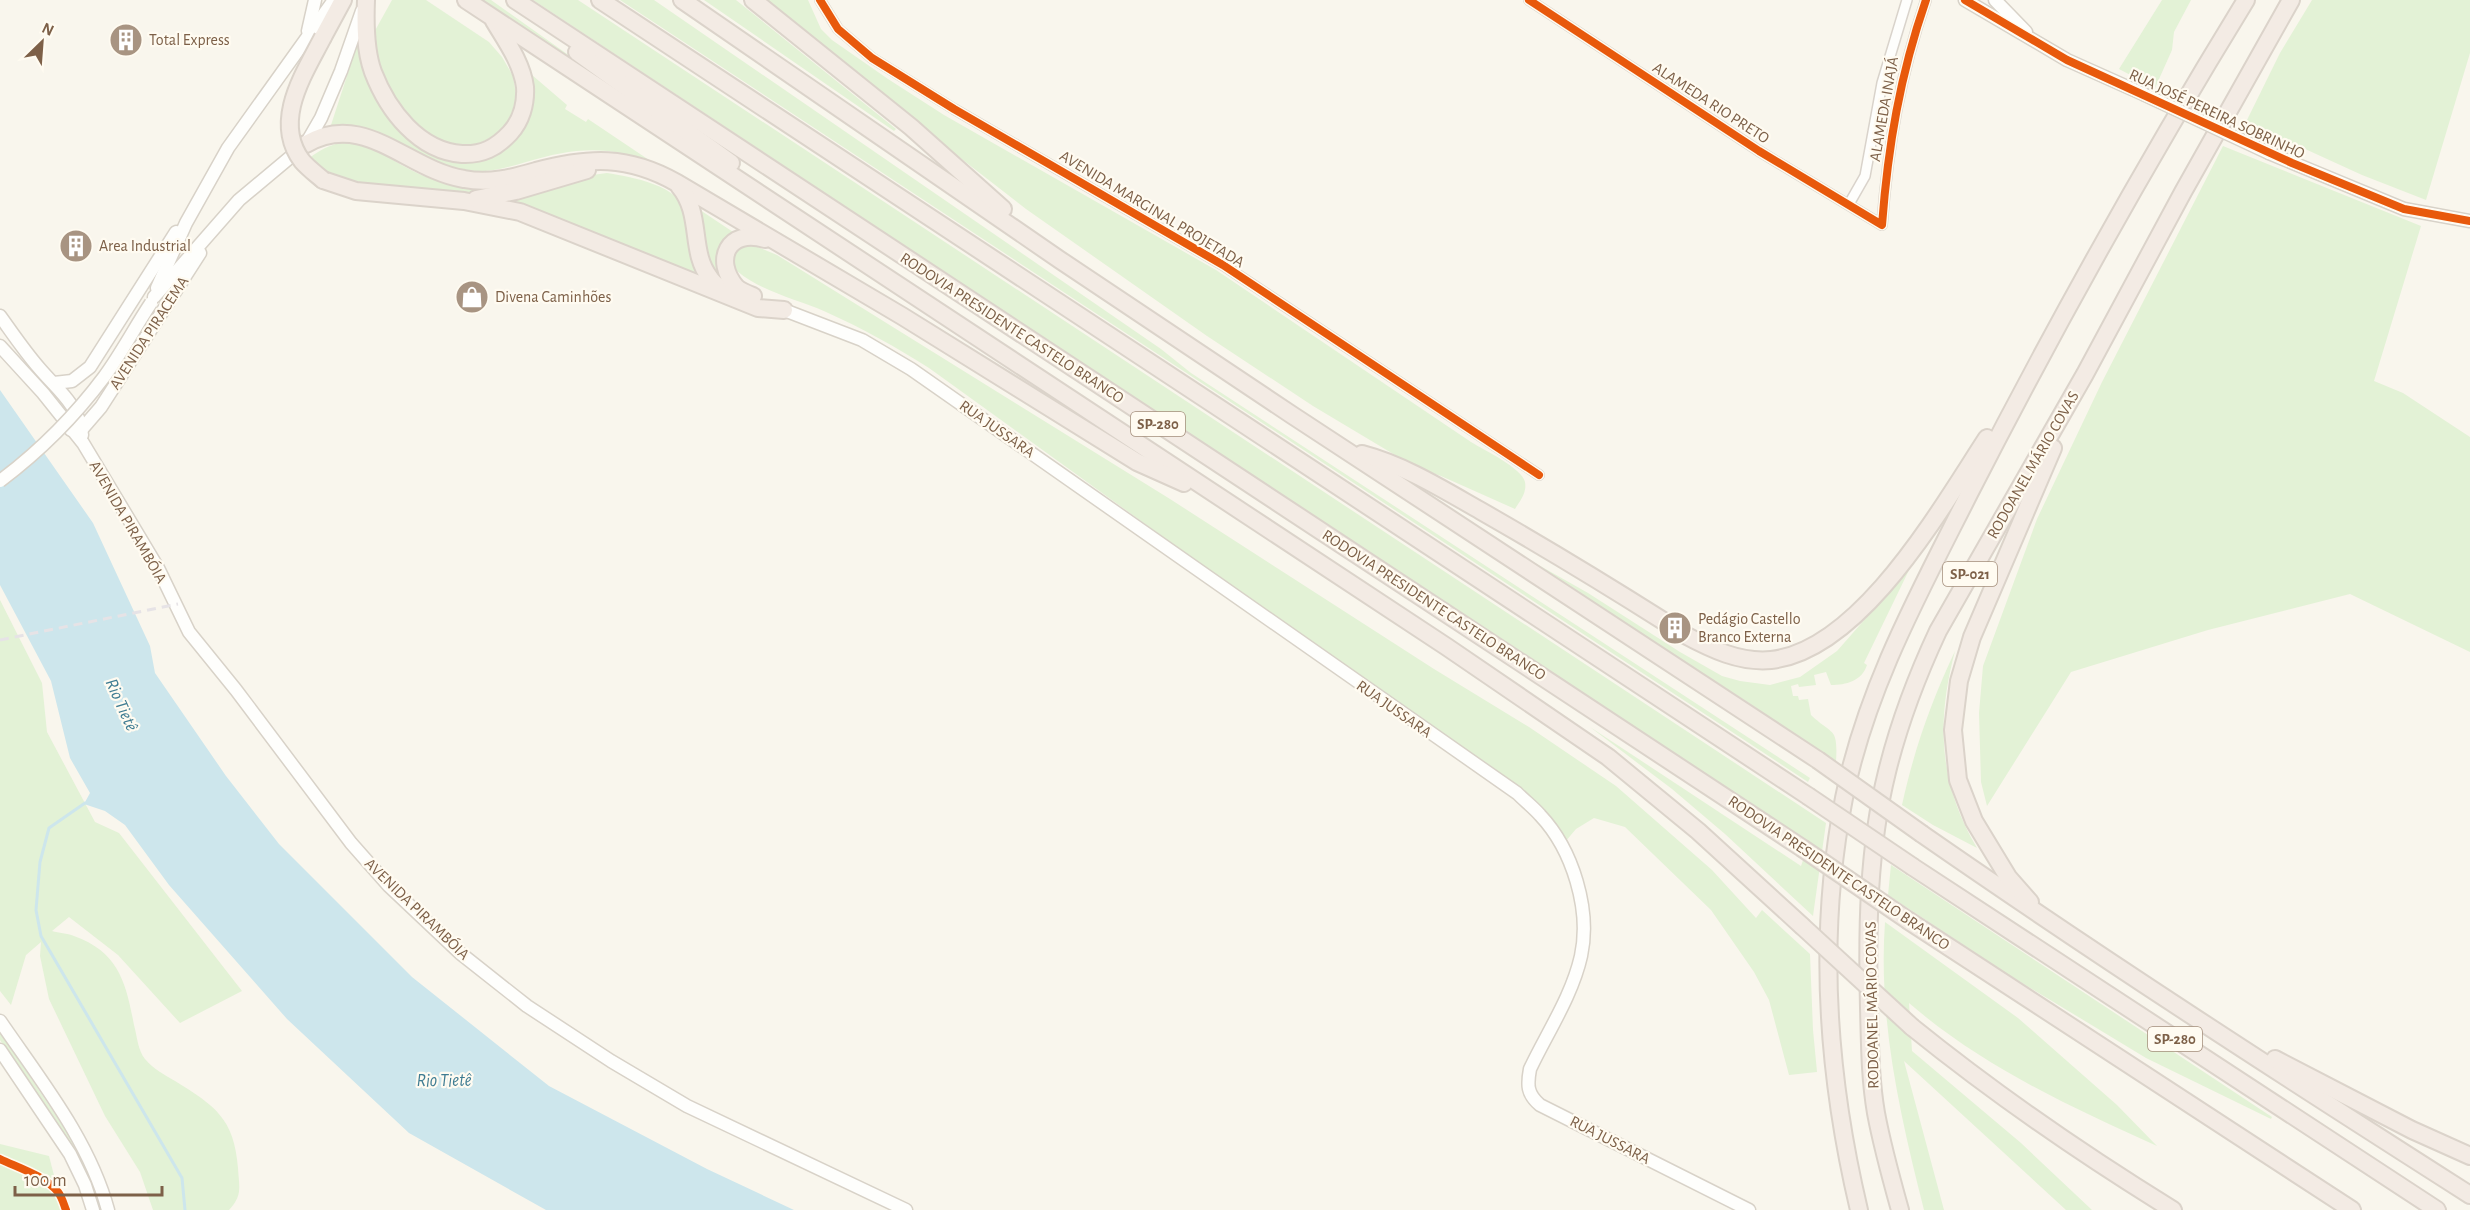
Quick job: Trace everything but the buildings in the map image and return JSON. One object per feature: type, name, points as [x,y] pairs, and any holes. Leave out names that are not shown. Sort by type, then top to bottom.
[{"type":"highway","points":[[343,0],[314,37],[290,112],[289,123],[295,147],[302,161],[323,180],[338,187],[378,194],[464,201],[520,212],[758,308],[784,310]]},
{"type":"highway","points":[[366,0],[366,36],[372,69],[378,83],[400,119],[420,139],[443,152],[474,155],[488,151],[502,142],[521,115],[525,87],[521,72],[513,53],[490,15]]},
{"type":"highway","points":[[465,0],[1447,647],[1608,757],[1698,831],[1912,1027],[1976,1079],[2040,1125],[2173,1210]]},
{"type":"highway","name":"RODOVIA PRESIDENTE CASTELO BRANCO","points":[[515,0],[616,64],[894,251],[1802,848],[1909,921],[2352,1210]]},
{"type":"highway","name":"SP-280","points":[[600,0],[2437,1210]]},
{"type":"highway","points":[[682,0],[1060,260],[1344,450],[1818,760],[2046,920],[2470,1195]]},
{"type":"highway","points":[[753,0],[911,127],[1060,260]]},
{"type":"highway","name":"SP-021","points":[[1859,1210],[1840,1112],[1833,1060],[1828,985],[1828,917],[1844,797],[1860,734],[1894,642],[2030,375],[2199,76],[2246,0]]},
{"type":"highway","name":"RODOANEL MÁRIO COVAS","points":[[1900,1210],[1876,1112],[1870,1063],[1868,954],[1872,862],[1886,774],[1900,722],[1918,673],[1938,631],[2085,374],[2177,202],[2291,0]]},
{"type":"highway","points":[[539,16],[550,31],[573,49],[847,246],[877,273]]},
{"type":"highway","points":[[306,144],[328,134],[354,134],[383,144],[448,176],[485,182],[585,160],[645,166],[902,316],[1137,462],[1217,496]]},
{"type":"highway","points":[[464,201],[516,191],[591,169],[645,166]]},
{"type":"highway","points":[[677,183],[687,194],[694,213],[701,262],[710,279],[731,297]]},
{"type":"highway","points":[[774,242],[758,237],[739,238],[728,246],[726,261],[737,289],[784,310]]},
{"type":"highway","points":[[2046,920],[2008,877],[1974,821],[1958,780],[1953,730],[1959,681],[1972,637],[2085,374]]},
{"type":"highway","points":[[1685,634],[1721,652],[1754,660],[1769,660],[1798,654],[1828,638],[1874,598],[1900,567],[2030,375]]},
{"type":"highway","points":[[1344,450],[1380,460],[1451,494],[1549,550],[1665,622]]},
{"type":"highway","points":[[2205,1025],[2412,1130],[2470,1155]]},
{"type":"main road","points":[[314,37],[315,0]]},
{"type":"main road","name":"AVENIDA PIRACEMA","points":[[152,300],[186,223],[234,137],[314,37],[334,0]]},
{"type":"main road","name":"AVENIDA PIRACEMA","points":[[152,300],[239,200],[306,144],[337,81],[366,0]]},
{"type":"main road","name":"RUA JOSÉ PEREIRA SOBRINHO","points":[[1965,0],[2037,44],[2269,153],[2404,209],[2470,220]]},
{"type":"main road","name":"RUA JOSÉ PEREIRA SOBRINHO","points":[[1995,0],[2037,44]]},
{"type":"main road","name":"AVENIDA PIRACEMA","points":[[54,383],[72,381],[90,367],[177,230],[186,223]]},
{"type":"main road","name":"AVENIDA PIRACEMA","points":[[76,429],[101,407],[194,265],[210,233]]},
{"type":"main road","points":[[0,481],[49,441],[82,405],[105,375],[152,300]]},
{"type":"main road","name":"RUA JUSSARA","points":[[784,310],[861,340],[911,369],[1517,793],[1541,816],[1558,838],[1575,878],[1583,917],[1581,957],[1575,975],[1530,1070],[1527,1084],[1529,1094],[1540,1105],[1749,1210]]},
{"type":"main road","name":"AVENIDA PIRAMBÓIA","points":[[0,316],[74,409],[76,429],[158,568],[178,614],[200,647],[236,690],[351,843],[389,886],[460,952],[527,1006],[611,1061],[687,1106],[906,1210]]},
{"type":"main road","points":[[0,346],[76,429]]},
{"type":"main road","points":[[0,1021],[84,1147],[99,1179],[108,1210]]},
{"type":"main road","points":[[0,1050],[70,1154],[85,1185],[93,1210]]},
{"type":"street","name":"AVENIDA MARGINAL PROJETADA","points":[[820,0],[838,29],[872,58],[954,109],[1222,265],[1539,475]]},
{"type":"street","name":"ALAMEDA RIO PRETO","points":[[1529,0],[1759,151],[1881,225]]},
{"type":"street","name":"ALAMEDA INAJÁ","points":[[1849,204],[1865,176],[1881,83],[1906,0]]},
{"type":"street","name":"ALAMEDA INAJÁ","points":[[1881,225],[1890,141],[1900,83],[1909,48],[1926,0]]},
{"type":"green space","points":[[392,0],[426,0],[489,42],[502,57],[513,76],[516,95],[513,111],[505,125],[493,136],[478,144],[462,147],[446,145],[427,136],[395,102],[376,59],[372,36]]},
{"type":"green space","points":[[476,0],[491,0],[660,120]]},
{"type":"green space","points":[[533,0],[578,0],[1826,823],[1813,916],[1725,834],[1672,789],[1590,727],[1801,866],[1809,843]]},
{"type":"green space","points":[[620,0],[654,0],[1161,349],[1191,373],[1810,778],[1808,782]]},
{"type":"green space","points":[[704,0],[736,0],[896,129],[894,131]]},
{"type":"green space","points":[[757,0],[808,0],[821,29],[832,40],[888,79],[944,115],[1216,270],[1471,442],[1510,465],[1525,482],[1521,500],[1515,509],[1415,467],[1313,406],[1207,336],[1026,209]]},
{"type":"green space","points":[[2162,0],[2191,0],[2174,32],[2172,50],[2155,88],[2119,69]]},
{"type":"green space","points":[[2312,0],[2470,0],[2470,53],[2426,200],[2362,175],[2246,122],[2280,53]]},
{"type":"green space","points":[[360,36],[364,58],[423,147],[500,149],[529,77],[532,75],[567,105],[565,109],[586,122],[588,119],[655,164],[622,153],[590,150],[543,157],[497,170],[468,171],[430,160],[372,130],[357,126],[331,125]]},
{"type":"green space","points":[[355,141],[417,173],[445,183],[494,186],[479,193],[458,194],[363,186],[329,177],[308,159],[330,146]]},
{"type":"green space","points":[[2223,146],[2421,226],[2374,381],[2403,393],[2470,437],[2470,652],[2350,594],[2208,630],[2071,672],[1987,806],[1981,782],[1979,713],[1983,666],[2037,519],[2102,382]]},
{"type":"green space","points":[[607,173],[654,184],[675,196],[682,204],[686,214],[691,252],[697,274],[513,204],[511,200],[578,177]]},
{"type":"green space","points":[[700,210],[733,232],[718,251],[717,263],[720,275],[717,277],[707,264]]},
{"type":"green space","points":[[748,243],[777,255],[1170,499],[1434,669],[1529,727],[1616,786],[1712,870],[1756,918],[1762,910],[1810,954],[1817,1072],[1789,1075],[1769,1000],[1754,972],[1711,910],[1625,827],[1594,818],[1576,829],[1565,842],[1547,814],[929,368],[853,325],[768,290],[737,271],[735,272],[732,264],[735,249]]},
{"type":"green space","points":[[1507,547],[1588,593],[1722,676],[1770,685],[1800,677],[1837,651],[1910,568],[1864,663],[1867,665],[1861,675],[1848,683],[1831,685],[1826,672],[1814,675],[1816,685],[1791,686],[1793,696],[1798,696],[1799,700],[1808,699],[1811,715],[1835,737],[1836,762]]},
{"type":"green space","points":[[0,600],[42,683],[47,732],[95,822],[119,833],[242,991],[180,1023],[118,955],[69,917],[52,931],[71,935],[89,943],[111,960],[128,996],[143,1056],[155,1069],[211,1106],[227,1125],[236,1151],[239,1186],[236,1200],[229,1210],[153,1210],[140,1172],[105,1116],[49,999],[40,956],[41,942],[26,955],[11,1005],[0,991]]},
{"type":"green space","points":[[1955,651],[1945,703],[1945,752],[1948,776],[1955,800],[1964,824],[1977,848],[1933,825],[1902,805],[1924,726]]},
{"type":"green space","points":[[1891,865],[2272,1117],[2271,1119],[2146,1058],[2009,975],[1888,895]]},
{"type":"green space","points":[[1885,922],[2018,1018],[2117,1105],[2157,1146],[2028,1084],[1967,1047],[1909,1003],[1912,1051],[2021,1143],[2092,1210],[2066,1210],[1904,1061],[1944,1210],[1924,1210],[1899,1103],[1888,1031],[1884,959]]},
{"type":"green space","points":[[0,1032],[81,1153],[90,1173],[101,1210],[96,1210],[78,1158],[0,1040]]},
{"type":"green space","points":[[0,1144],[49,1156],[63,1210],[0,1210]]},
{"type":"water","name":"Rio Tietê","points":[[0,390],[93,523],[150,646],[155,673],[226,776],[279,844],[412,977],[549,1086],[707,1169],[794,1210],[546,1210],[409,1133],[287,1019],[169,885],[125,825],[105,811],[84,804],[90,793],[70,758],[51,681],[0,585]]},
{"type":"waterway","points":[[85,803],[49,828],[40,862],[36,910],[41,936],[182,1178],[185,1210]]},
{"type":"tunnel","points":[[1665,622],[1685,635]]},
{"type":"railway","points":[[0,640],[178,604]]},
{"type":"cycle path","points":[[820,0],[838,29],[872,58],[954,109],[1223,265],[1539,475]]},
{"type":"cycle path","points":[[1529,0],[1759,151],[1882,225],[1888,167],[1902,83],[1926,0]]},
{"type":"cycle path","points":[[1965,0],[2067,60],[2292,163],[2404,209],[2470,221]]},
{"type":"cycle path","points":[[0,1159],[53,1186],[66,1210]]},
{"type":"place","name":"Total Express","points":[[126,40]]},
{"type":"place","name":"Area Industrial","points":[[76,246]]},
{"type":"place","name":"Divena Caminhões","points":[[472,297]]},
{"type":"place","name":"Pedágio Castello Branco Externa","points":[[1675,628]]}]
